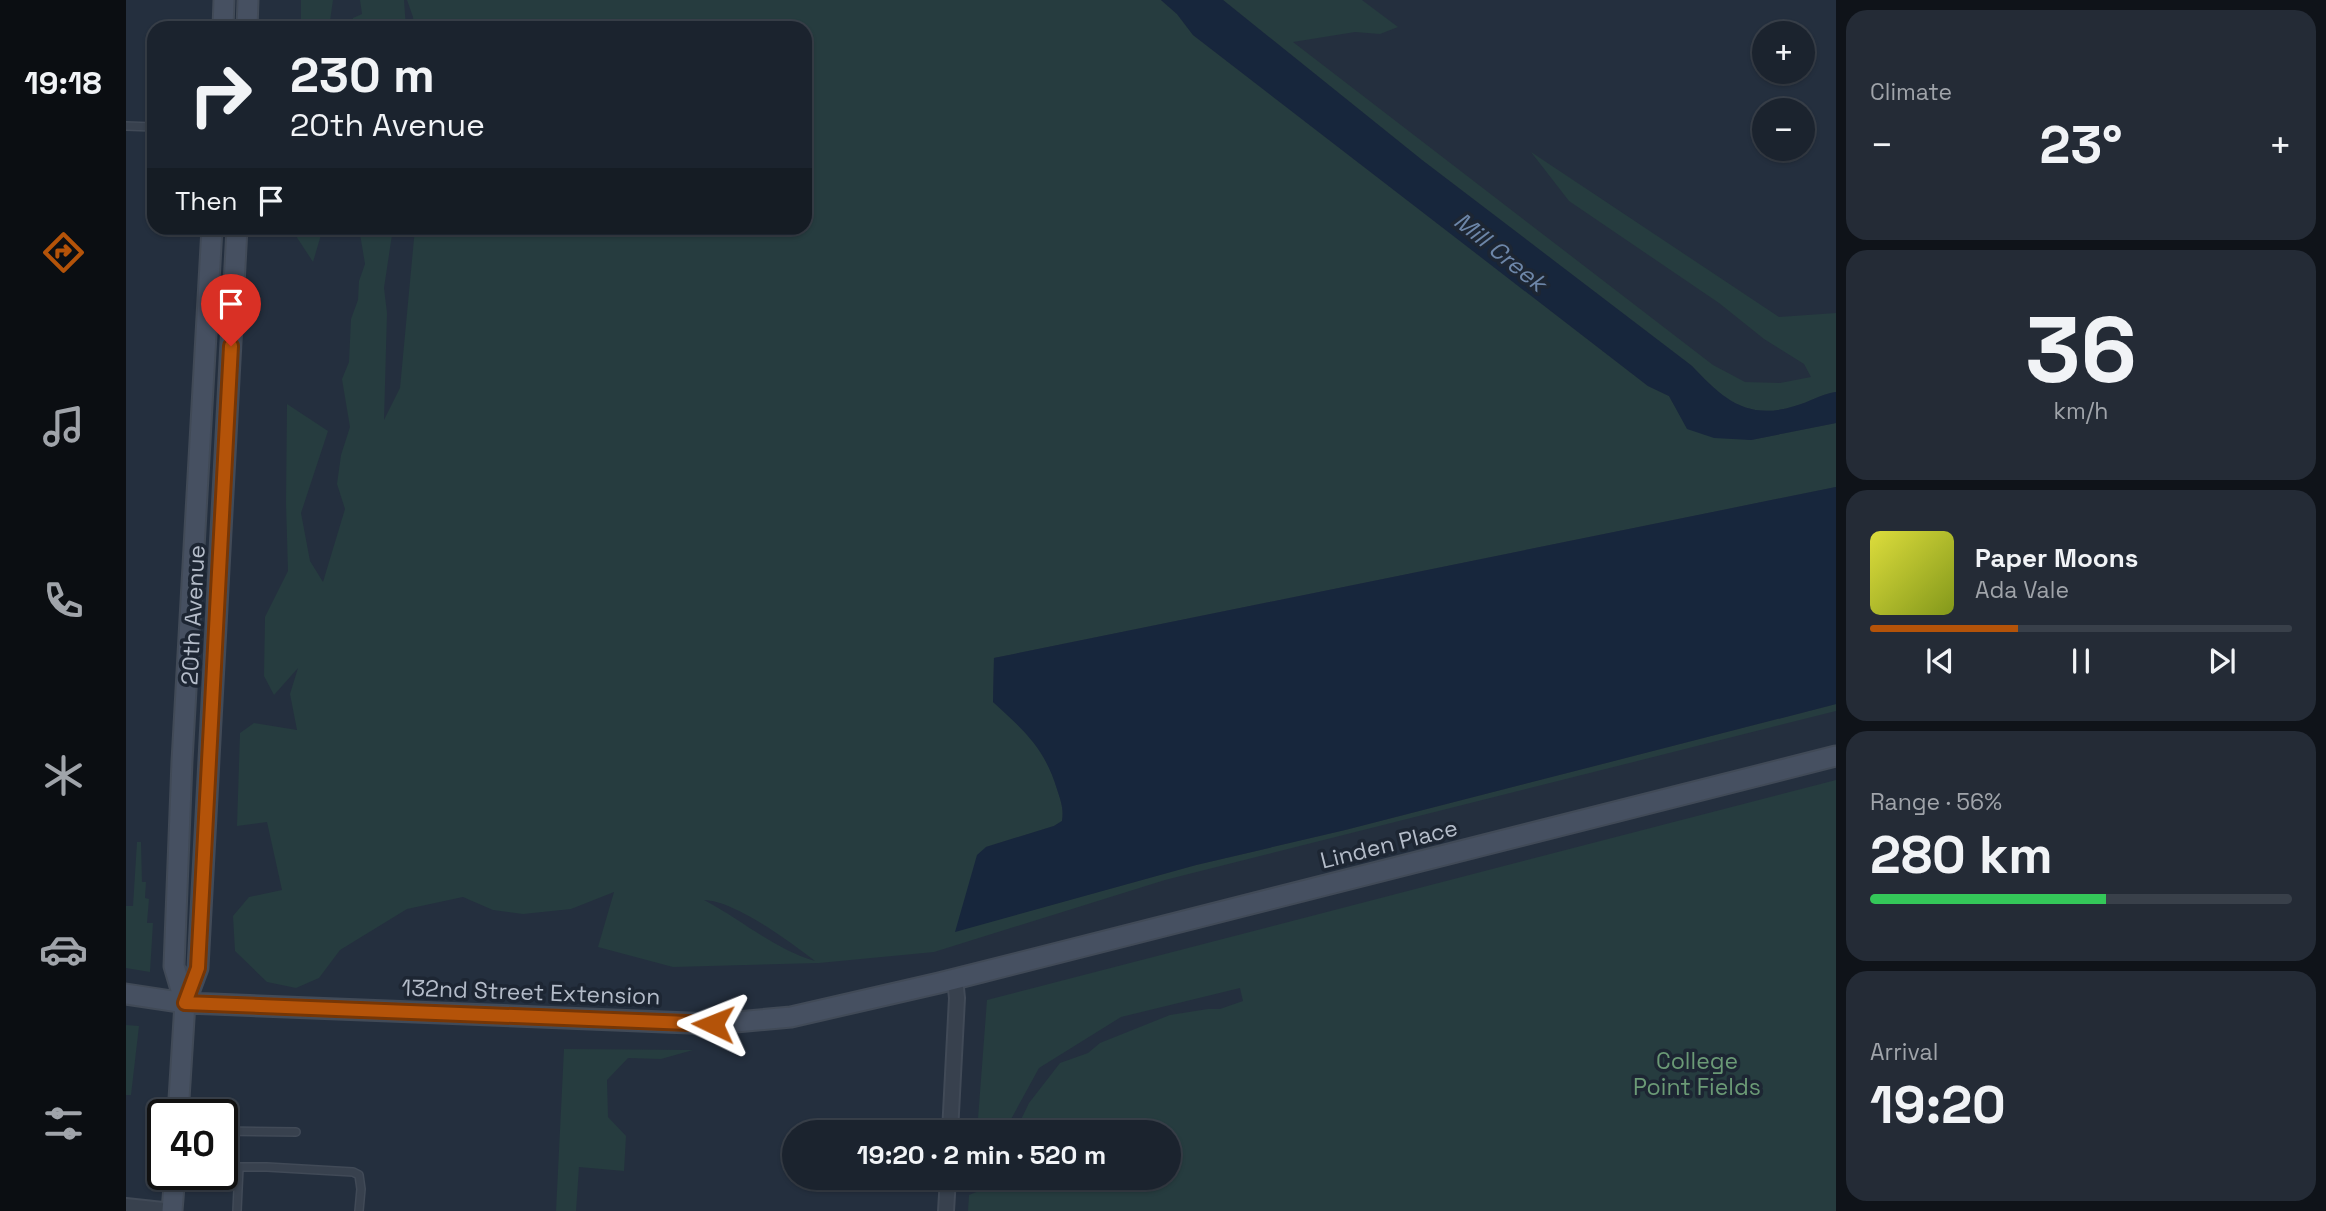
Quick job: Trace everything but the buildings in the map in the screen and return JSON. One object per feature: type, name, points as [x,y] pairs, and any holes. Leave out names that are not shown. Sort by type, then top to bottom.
[{"type":"street","points":[[224,21],[225,0]]},
{"type":"street","points":[[247,21],[248,0]]},
{"type":"street","name":"20th Avenue","points":[[185,1003],[174,966],[182,761],[212,235]]},
{"type":"street","name":"20th Avenue","points":[[179,1099],[185,1003],[198,968],[237,235]]},
{"type":"street","name":"Linden Place","points":[[955,979],[1836,756]]},
{"type":"street","points":[[951,1120],[957,999],[955,979]]},
{"type":"street","name":"132nd Street Extension","points":[[126,994],[185,1003],[713,1024],[791,1017],[955,979]]},
{"type":"street","points":[[126,1206],[172,1211],[174,1190]]},
{"type":"street","points":[[946,1211],[947,1190]]},
{"type":"lane","points":[[126,126],[147,127]]},
{"type":"lane","points":[[238,1131],[296,1132]]},
{"type":"lane","points":[[237,1211],[239,1167],[353,1172],[359,1175],[359,1211]]},
{"type":"green space","points":[[301,0],[333,0],[330,21],[301,21]]},
{"type":"green space","points":[[360,0],[404,0],[406,21],[352,21],[362,14]]},
{"type":"green space","points":[[407,0],[1161,0],[1177,14],[1193,35],[1648,386],[1669,396],[1688,429],[1751,440],[1836,423],[1836,487],[994,658],[993,702],[1024,731],[1040,751],[1061,801],[1062,821],[1054,826],[986,847],[956,931],[1196,865],[1345,830],[1836,704],[1836,711],[1165,880],[934,952],[819,963],[673,967],[598,947],[614,892],[571,909],[523,914],[493,910],[463,897],[407,909],[340,950],[319,978],[296,988],[267,982],[235,951],[233,916],[249,897],[282,890],[267,822],[237,826],[240,733],[254,723],[297,730],[290,694],[298,668],[274,695],[264,676],[265,617],[288,571],[287,404],[328,431],[301,513],[310,561],[323,582],[345,509],[337,484],[341,455],[350,427],[342,379],[349,362],[351,319],[365,264],[360,235],[392,235],[384,288],[387,313],[384,420],[400,388],[414,235],[812,235],[812,21],[413,21]],"holes":[[[704,900],[731,907],[761,923],[815,961],[772,942]]]},
{"type":"green space","points":[[1223,0],[1362,0],[1398,27],[1380,34],[1355,32],[1293,42],[1713,365],[1745,382],[1780,383],[1811,377],[1804,364],[1764,339],[1719,303],[1569,201],[1531,152],[1779,317],[1836,313],[1836,392],[1795,406],[1763,411],[1749,409],[1726,397],[1692,366],[1422,160]]},
{"type":"green space","points":[[321,235],[313,262],[296,236]]},
{"type":"green space","name":"College Point Fields","points":[[1836,780],[1836,1211],[968,1211],[969,1195],[982,1190],[1181,1190],[1181,1120],[1021,1120],[1029,1103],[1060,1063],[1088,1053],[1100,1043],[1170,1015],[1220,1009],[1243,1001],[1240,988],[1121,1017],[1039,1068],[1011,1120],[978,1120],[987,1000]]},
{"type":"green space","points":[[137,842],[141,842],[142,882],[146,882],[145,898],[149,899],[147,923],[153,923],[150,972],[126,968],[126,906],[133,906]]},
{"type":"green space","points":[[126,1025],[139,1026],[131,1095],[126,1095]]},
{"type":"green space","points":[[564,1049],[693,1050],[661,1059],[628,1058],[607,1080],[608,1117],[626,1136],[624,1171],[579,1167],[576,1211],[556,1211]]},
{"type":"water","name":"Mill Creek","points":[[1161,0],[1223,0],[1422,160],[1692,366],[1714,388],[1737,404],[1749,409],[1778,410],[1836,392],[1836,423],[1751,440],[1714,438],[1687,429],[1669,396],[1648,386],[1193,35],[1177,14]]},
{"type":"water","points":[[1836,487],[1836,704],[1345,830],[1196,865],[955,932],[977,855],[986,847],[1054,826],[1062,821],[1061,801],[1046,762],[1023,731],[993,702],[994,658]]},
{"type":"route","points":[[231,346],[198,968],[185,1003],[713,1024]]}]
